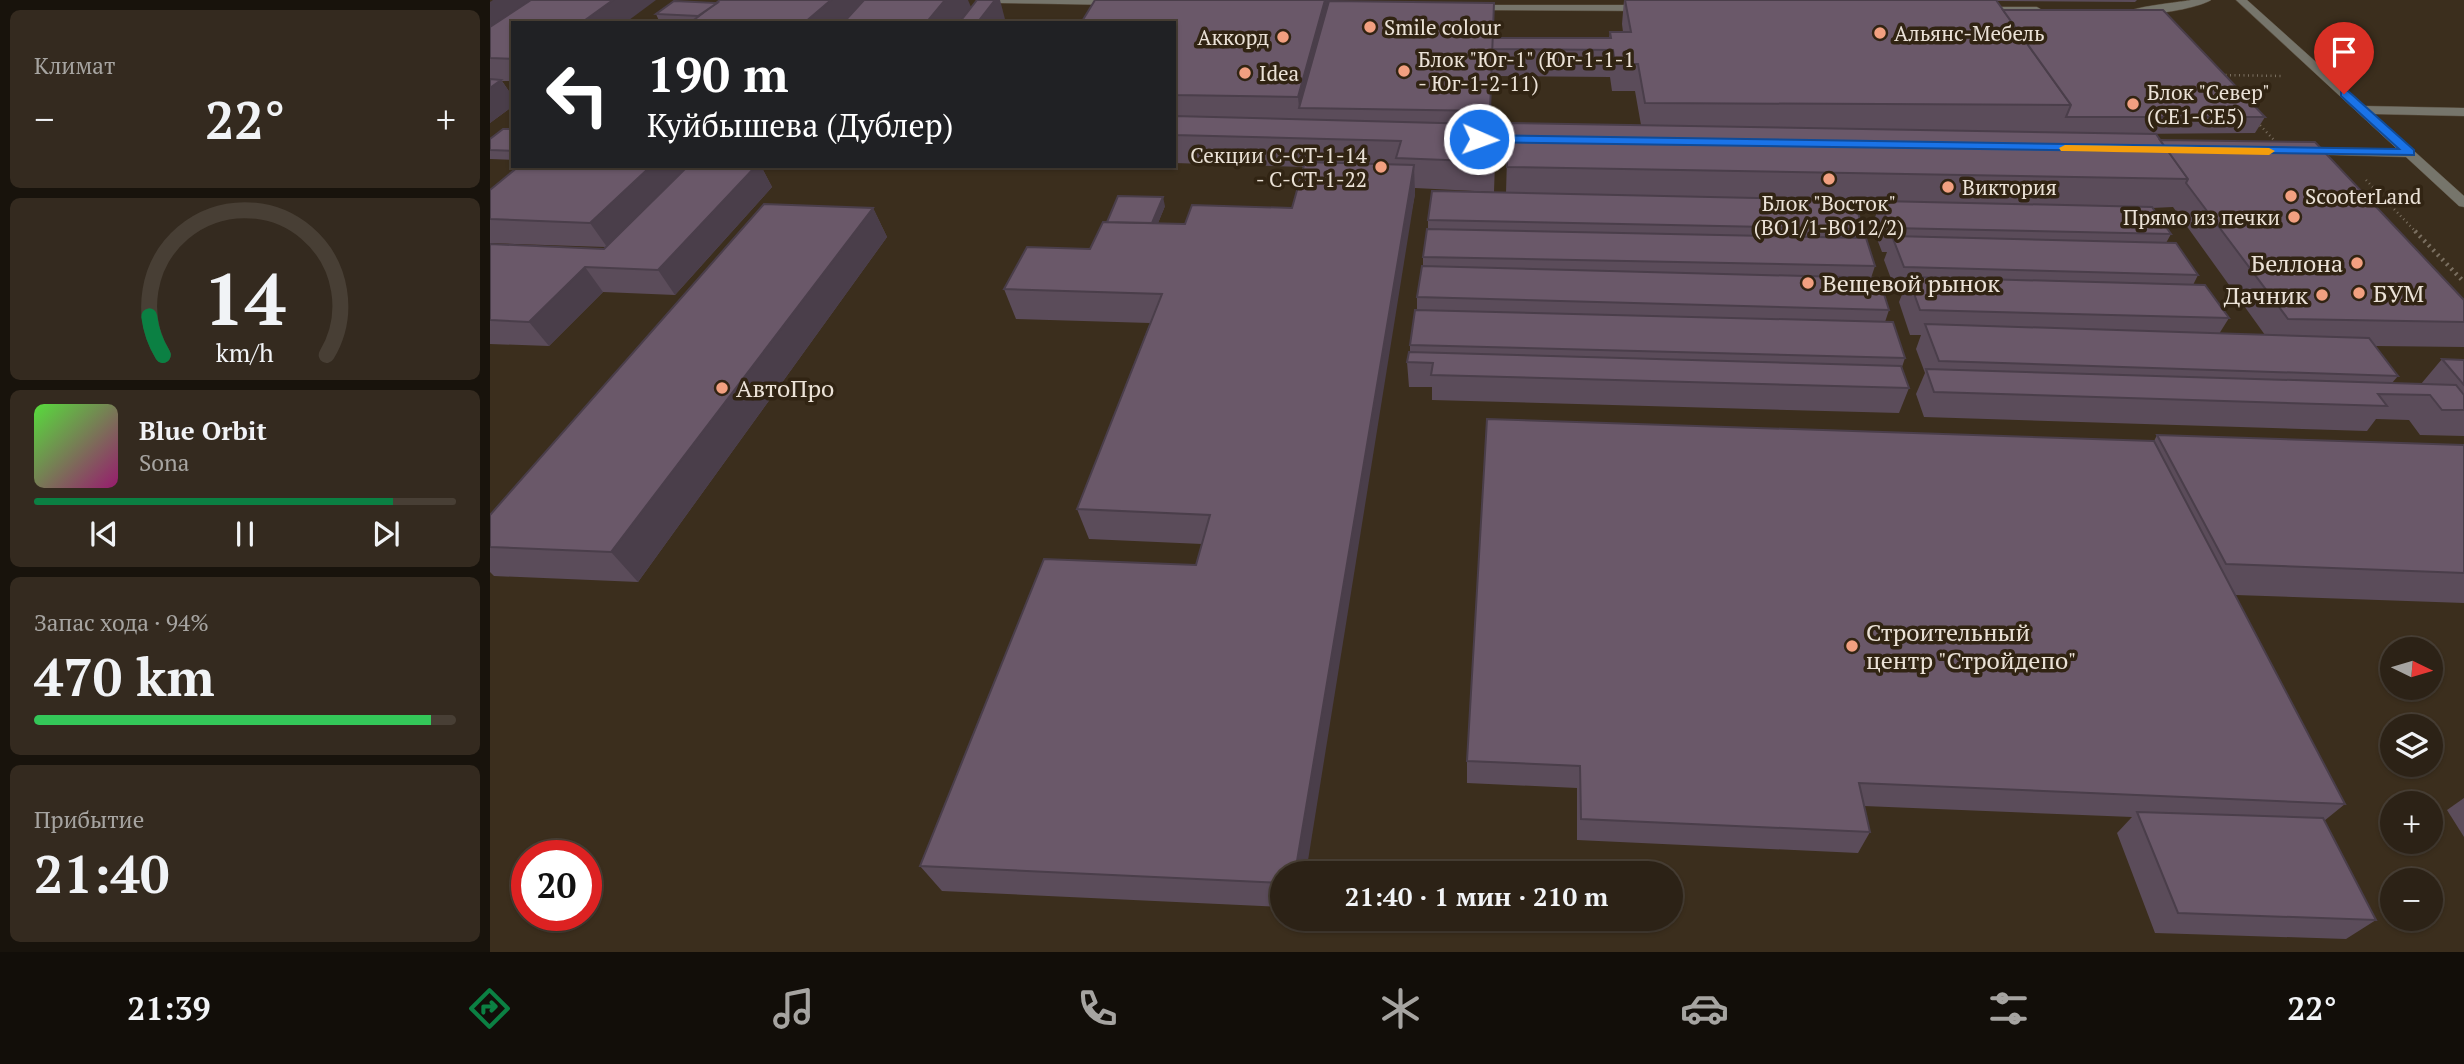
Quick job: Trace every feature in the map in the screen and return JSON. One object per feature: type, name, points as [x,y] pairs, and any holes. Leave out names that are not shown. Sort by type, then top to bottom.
[{"type":"street","points":[[979,21],[995,0],[1131,2]]},
{"type":"street","points":[[2126,11],[2152,11],[2206,0]]},
{"type":"street","points":[[2241,0],[2464,203]]},
{"type":"street","points":[[1459,7],[1662,8]]},
{"type":"street","points":[[1966,10],[2047,10]]},
{"type":"street","points":[[2363,110],[2464,112]]},
{"type":"street","points":[[1438,138],[1548,141]]},
{"type":"street","points":[[2285,151],[2410,153]]},
{"type":"path","points":[[2222,84],[2214,75],[2285,76]]},
{"type":"path","points":[[2255,120],[2270,135]]},
{"type":"path","points":[[2338,152],[2464,282]]},
{"type":"building","points":[[531,0],[613,0],[584,21],[511,21],[511,59],[490,58],[490,27]]},
{"type":"building","points":[[720,0],[831,0],[806,21],[693,21]]},
{"type":"building","points":[[864,0],[945,0],[928,21],[845,21]]},
{"type":"building","points":[[977,0],[995,0],[979,21],[961,21]]},
{"type":"building","name":"Idea","points":[[1095,0],[1325,0],[1298,97],[1176,95],[1176,21],[1082,21]]},
{"type":"building","points":[[1625,0],[1996,0],[2071,105],[1645,103],[1638,64],[1615,64],[1613,50],[1492,49],[1492,38],[1611,38],[1610,32],[1631,32]]},
{"type":"building","points":[[674,1],[717,3],[698,16],[656,14]]},
{"type":"building","name":"Блок \"Юг-1\" (Юг-1-1-1 - Юг-1-2-11)","points":[[1329,1],[1494,3],[1490,111],[1299,108]]},
{"type":"building","name":"Блок \"Север\" (СЕ1-СЕ5)","points":[[2003,10],[2163,10],[2265,117],[2066,117],[2071,105]]},
{"type":"building","points":[[490,79],[501,80],[490,88]]},
{"type":"building","points":[[1176,116],[1478,124],[1473,142],[1495,162],[1396,158],[1401,141],[1176,135]]},
{"type":"building","points":[[1508,123],[2156,134],[2188,179],[1507,167]]},
{"type":"building","points":[[503,129],[511,129],[511,151],[490,150],[490,139]]},
{"type":"building","points":[[2160,140],[2315,142],[2464,300],[2464,322],[2288,319],[2186,183],[2188,179]]},
{"type":"building","points":[[1305,162],[1414,165],[1297,861],[1270,861],[1270,882],[920,866],[1044,559],[1196,565],[1210,515],[1077,509],[1162,294],[1004,289],[1027,247],[1090,249],[1103,222],[1185,224],[1192,205],[1292,208]]},
{"type":"building","points":[[517,168],[649,168],[590,223],[490,219],[490,190]]},
{"type":"building","points":[[686,168],[754,168],[658,270],[585,267],[529,322],[490,320],[490,244],[604,249]]},
{"type":"building","points":[[1432,191],[1854,200],[1863,229],[1428,220]]},
{"type":"building","points":[[1118,196],[1163,197],[1152,223],[1107,222]]},
{"type":"building","points":[[1880,201],[2152,207],[2171,234],[1890,228]]},
{"type":"building","points":[[764,204],[873,208],[611,552],[490,547],[490,515]]},
{"type":"building","points":[[1427,229],[1866,238],[1875,266],[1423,257]]},
{"type":"building","points":[[1892,236],[2176,243],[2198,275],[1904,267]]},
{"type":"building","points":[[1422,266],[1879,278],[1889,310],[1417,297]]},
{"type":"building","points":[[1908,277],[2205,285],[2229,318],[1920,310]]},
{"type":"building","points":[[1415,310],[1893,322],[1905,358],[1410,345]]},
{"type":"building","points":[[1925,324],[2369,338],[2398,376],[1939,361]]},
{"type":"building","points":[[1409,352],[1901,366],[1909,388],[1431,375],[1433,363],[1407,362]]},
{"type":"building","points":[[2442,359],[2464,360],[2464,385]]},
{"type":"building","points":[[1926,369],[2456,385],[2464,395],[2464,410],[2442,410],[2430,395],[2378,394],[2387,406],[1934,392]]},
{"type":"building","name":"Строительный центр \"Стройдепо\"","points":[[1487,419],[2154,441],[2345,804],[1859,783],[1870,832],[1581,819],[1580,766],[1467,761]]},
{"type":"building","points":[[2157,435],[2464,445],[2464,573],[2226,564]]},
{"type":"building","points":[[2137,812],[2323,818],[2376,920],[2178,913]]},
{"type":"slow traffic","points":[[2065,148],[2269,151]]},
{"type":"place","name":"Smile colour","points":[[1370,27]]},
{"type":"place","name":"Альянс-Мебель","points":[[1880,33]]},
{"type":"place","name":"Аккорд","points":[[1283,37]]},
{"type":"place","name":"Блок \"Юг-1\" (Юг-1-1-1 - Юг-1-2-11)","points":[[1404,71]]},
{"type":"place","name":"Idea","points":[[1245,73]]},
{"type":"place","name":"Блок \"Север\" (СЕ1-СЕ5)","points":[[2133,104]]},
{"type":"place","name":"Секции С-СТ-1-14 - С-СТ-1-22","points":[[1381,167]]},
{"type":"place","name":"Блок \"Восток\" (ВО1/1-ВО12/2)","points":[[1829,179]]},
{"type":"place","name":"Виктория","points":[[1948,187]]},
{"type":"place","name":"ScooterLand","points":[[2291,196]]},
{"type":"place","name":"Прямо из печки","points":[[2294,217]]},
{"type":"place","name":"Беллона","points":[[2357,263]]},
{"type":"place","name":"Вещевой рынок","points":[[1808,283]]},
{"type":"place","name":"БУМ","points":[[2359,293]]},
{"type":"place","name":"Дачник","points":[[2322,295]]},
{"type":"place","name":"АвтоПро","points":[[722,388]]},
{"type":"place","name":"Строительный центр \"Стройдепо\"","points":[[1852,646]]},
{"type":"route","points":[[1479,139],[2410,153],[2344,94]]}]
